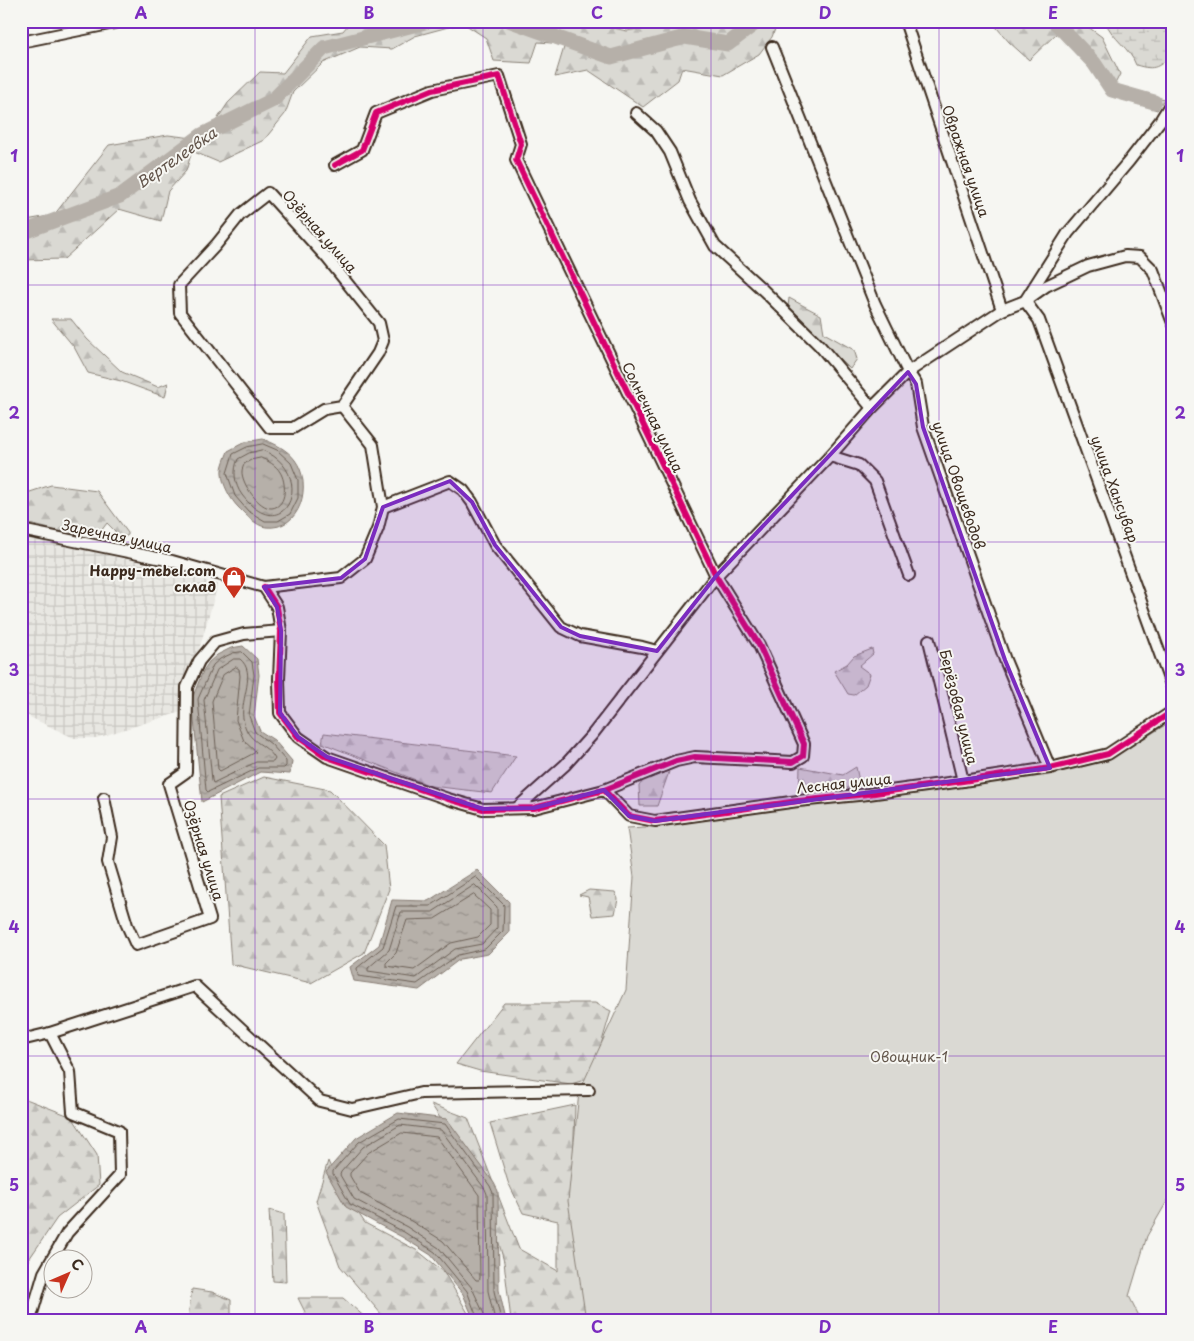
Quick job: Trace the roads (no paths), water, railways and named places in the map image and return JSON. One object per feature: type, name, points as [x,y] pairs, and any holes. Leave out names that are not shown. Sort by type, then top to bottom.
[{"type":"street","points":[[21,42],[124,21]]},
{"type":"street","name":"Овражная улица","points":[[904,21],[1002,310]]},
{"type":"street","name":"улица Овощеводов","points":[[772,47],[875,304],[908,372],[916,384],[923,427],[1005,660],[1050,768]]},
{"type":"street","name":"Солнечная улица","points":[[335,165],[362,150],[376,113],[432,90],[499,76],[521,144],[516,160],[716,576],[763,653],[804,744],[803,756],[794,762],[694,757],[676,761],[604,790]]},
{"type":"street","points":[[1025,301],[1068,233],[1129,161],[1160,121],[1173,100]]},
{"type":"street","points":[[636,113],[656,131],[670,152],[690,201],[715,246],[820,346],[872,408]]},
{"type":"street","name":"Озёрная улица","points":[[268,193],[326,258],[379,323],[383,341],[378,353],[342,406],[324,408],[293,428],[270,428],[180,313],[179,285],[216,245],[240,215],[268,193]]},
{"type":"street","points":[[518,807],[565,765],[592,735],[716,576],[830,456],[872,408],[908,372],[1002,310],[1025,301],[1046,286],[1088,266],[1125,256],[1140,256],[1153,270],[1173,323]]},
{"type":"street","name":"улица Хансувар","points":[[1025,301],[1039,320],[1173,690]]},
{"type":"street","points":[[342,406],[373,445],[383,507],[378,528],[365,559],[341,578],[264,588],[277,607],[281,631],[280,713],[298,737],[326,757],[448,799],[483,809],[534,808],[604,790]]},
{"type":"street","points":[[830,456],[859,465],[875,481],[909,575]]},
{"type":"street","points":[[383,507],[450,481],[463,490],[472,502],[495,545],[561,627],[580,636],[657,651]]},
{"type":"street","name":"Заречная улица","points":[[21,530],[172,561],[264,588]]},
{"type":"street","name":"Озёрная улица","points":[[104,798],[112,837],[108,862],[127,925],[136,946],[210,919],[169,784],[186,772],[187,687],[199,661],[215,642],[244,634],[281,631]]},
{"type":"street","name":"Берёзовая улица","points":[[929,640],[963,781]]},
{"type":"street","name":"Лесная улица","points":[[604,790],[629,816],[655,821],[798,800],[868,794],[963,781],[1050,768],[1108,754],[1173,711]]},
{"type":"street","points":[[21,1040],[50,1033],[195,986],[320,1101],[352,1109],[421,1093],[589,1090]]},
{"type":"street","points":[[30,1320],[44,1273],[67,1233],[120,1175],[119,1131],[73,1112],[70,1072],[50,1033]]},
{"type":"water","points":[[263,439],[280,447],[292,456],[300,470],[303,481],[303,493],[295,514],[288,522],[278,526],[262,526],[247,516],[233,500],[225,487],[222,477],[222,468],[228,451],[245,442]]},
{"type":"water","points":[[243,646],[257,659],[259,675],[254,716],[260,731],[274,740],[292,761],[290,774],[260,772],[202,802],[192,699],[203,671],[209,662],[217,655],[231,648]]},
{"type":"water","points":[[477,870],[509,902],[509,933],[488,954],[460,959],[419,990],[354,981],[350,967],[379,945],[392,900],[428,901]]},
{"type":"water","points":[[398,1113],[447,1119],[494,1183],[498,1191],[499,1290],[506,1320],[474,1320],[463,1294],[431,1255],[346,1207],[326,1172],[356,1138]]},
{"type":"waterway","points":[[372,21],[373,35]]},
{"type":"waterway","name":"Вертелеевка","points":[[21,233],[120,196],[202,135],[273,100],[324,48],[429,21]]},
{"type":"waterway","name":"Вертелеевка","points":[[511,21],[611,57],[685,37],[728,44],[758,21]]},
{"type":"waterway","name":"Вертелеевка","points":[[1054,21],[1094,63],[1112,90],[1154,102]]},
{"type":"place","name":"Happy-mebel.com склад","points":[[234,599]]},
{"type":"park label","name":"Овощник-1","points":[[909,1056]]}]
